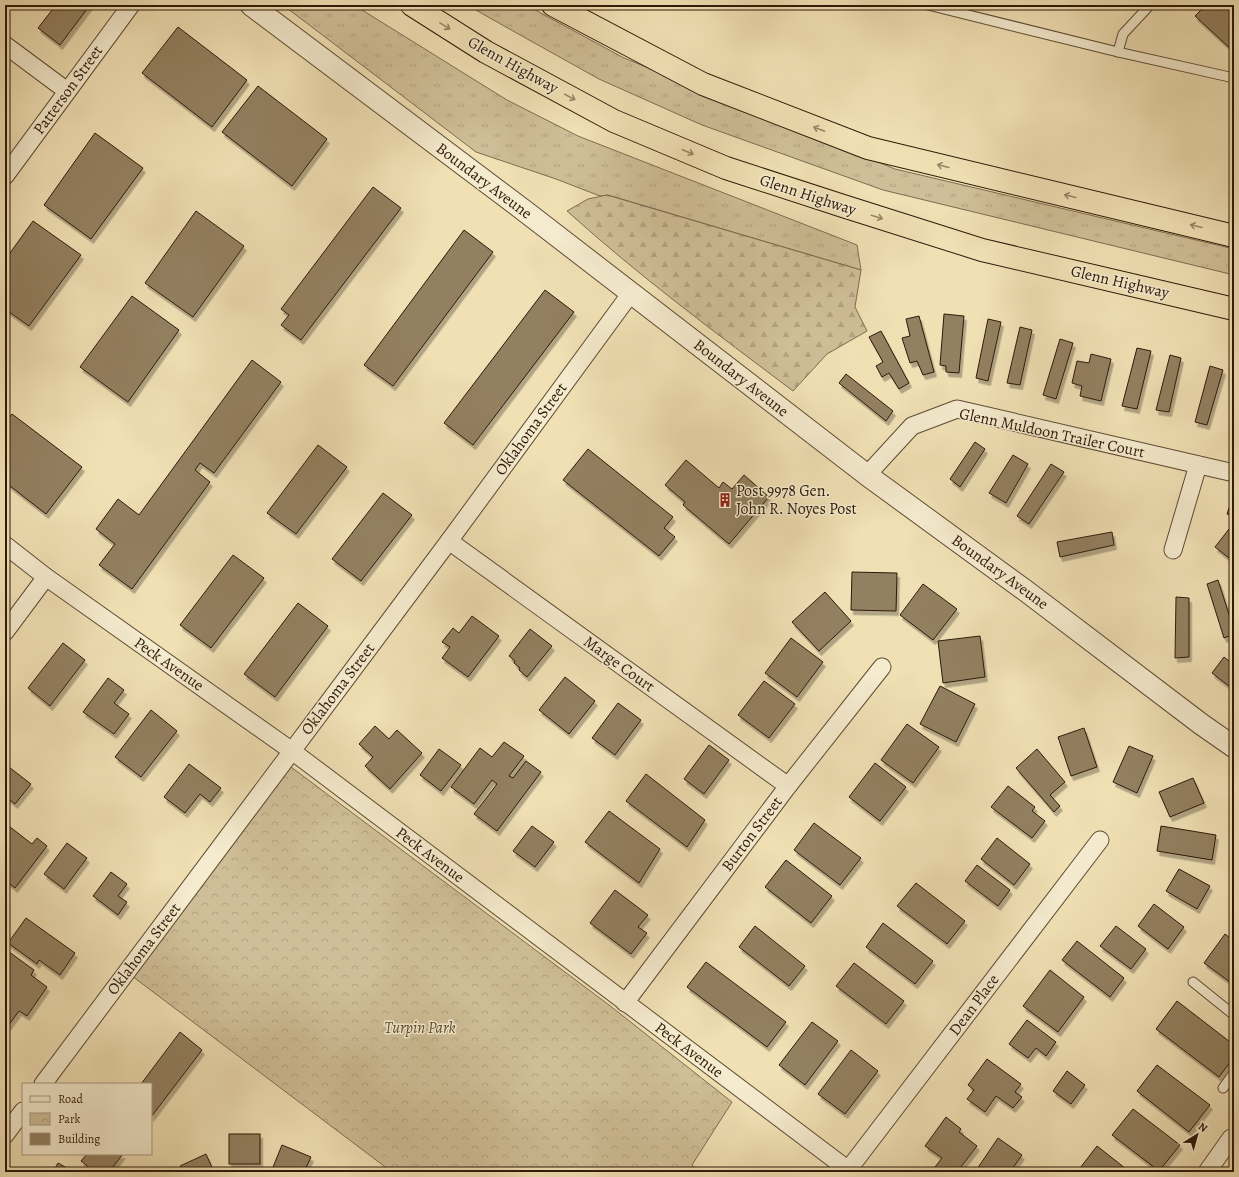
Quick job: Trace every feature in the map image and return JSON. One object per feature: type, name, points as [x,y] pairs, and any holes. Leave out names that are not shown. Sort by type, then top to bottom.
[{"type":"highway","name":"Glenn Highway","points":[[412,5],[486,52],[614,121],[726,168],[982,250],[1234,309]]},
{"type":"highway","points":[[553,5],[703,84],[868,148],[1234,236]]},
{"type":"highway","points":[[982,250],[1234,322]]},
{"type":"street","name":"Patterson Street","points":[[5,176],[131,5]]},
{"type":"street","name":"Boundary Aveune","points":[[251,5],[520,208],[867,475],[1049,608],[1201,724],[1234,747]]},
{"type":"street","points":[[5,45],[67,91]]},
{"type":"street","name":"Oklahoma Street","points":[[44,1083],[449,542],[631,293]]},
{"type":"street","name":"Glenn Muldoon Trailer Court","points":[[867,475],[912,426],[957,409],[1234,473]]},
{"type":"street","points":[[1173,550],[1198,465]]},
{"type":"street","name":"Marge Court","points":[[449,542],[788,786]]},
{"type":"street","name":"Peck Avenue","points":[[5,545],[46,577],[292,751],[850,1171]]},
{"type":"street","points":[[5,632],[46,577]]},
{"type":"street","name":"Burton Street","points":[[625,1003],[788,786],[882,667]]},
{"type":"street","name":"Dean Place","points":[[850,1171],[1100,840]]},
{"type":"street","points":[[5,1135],[22,1112]]},
{"type":"street","points":[[1207,1172],[1231,1138]]},
{"type":"lane","points":[[928,5],[1118,52],[1234,78]]},
{"type":"lane","points":[[1118,52],[1123,34],[1150,5]]},
{"type":"lane","points":[[1192,982],[1234,1015]]},
{"type":"lane","points":[[1223,1088],[1234,1073]]},
{"type":"green space","points":[[283,5],[354,5],[507,100],[578,136],[857,245],[861,270],[608,195],[600,196],[556,179],[476,152]]},
{"type":"green space","points":[[467,5],[526,5],[624,58],[895,169],[1234,249],[1234,275],[883,190],[702,125],[599,79]]},
{"type":"green space","points":[[607,195],[861,270],[855,307],[867,331],[827,354],[793,391],[650,281],[567,211],[588,199]]},
{"type":"green space","name":"Turpin Park","points":[[291,767],[609,1005],[732,1102],[692,1165],[700,1172],[392,1172],[132,976]]},
{"type":"building","points":[[56,5],[90,5],[60,45],[38,28]]},
{"type":"building","points":[[1206,5],[1234,5],[1234,52],[1195,16]]},
{"type":"building","points":[[178,27],[247,80],[212,127],[142,73]]},
{"type":"building","points":[[258,86],[327,139],[292,186],[222,132]]},
{"type":"building","points":[[95,133],[143,168],[91,239],[44,205]]},
{"type":"building","points":[[373,187],[401,208],[301,340],[281,325],[289,315],[281,309]]},
{"type":"building","points":[[196,211],[244,246],[193,317],[145,283]]},
{"type":"building","points":[[33,221],[81,255],[29,326],[5,309],[5,260]]},
{"type":"building","points":[[464,230],[493,252],[393,386],[364,365]]},
{"type":"building","points":[[545,290],[574,312],[473,445],[444,423]]},
{"type":"building","points":[[132,296],[179,330],[128,402],[80,367]]},
{"type":"building","points":[[944,314],[964,316],[959,373],[946,372],[946,366],[940,365]]},
{"type":"building","points":[[919,316],[934,372],[923,375],[917,361],[910,363],[902,338],[910,336],[906,319]]},
{"type":"building","points":[[988,319],[1001,322],[988,381],[976,378]]},
{"type":"building","points":[[1020,327],[1032,330],[1020,385],[1007,383]]},
{"type":"building","points":[[881,331],[909,383],[899,389],[889,373],[882,377],[876,366],[883,362],[869,337]]},
{"type":"building","points":[[1060,339],[1073,343],[1056,399],[1043,395]]},
{"type":"building","points":[[1137,348],[1151,351],[1137,409],[1122,406]]},
{"type":"building","points":[[1091,354],[1111,359],[1101,401],[1080,396],[1082,386],[1072,383],[1077,361],[1089,363]]},
{"type":"building","points":[[1170,355],[1181,358],[1169,412],[1156,410]]},
{"type":"building","points":[[252,360],[281,382],[214,473],[200,463],[195,470],[210,482],[132,589],[99,565],[115,544],[96,529],[118,499],[139,515]]},
{"type":"building","points":[[1210,366],[1223,370],[1207,425],[1195,422]]},
{"type":"building","points":[[846,374],[893,411],[886,421],[839,383]]},
{"type":"building","points":[[12,414],[82,467],[46,514],[5,482],[5,423]]},
{"type":"building","points":[[975,442],[985,449],[960,487],[950,479]]},
{"type":"building","points":[[318,445],[347,467],[296,534],[267,513]]},
{"type":"building","points":[[588,449],[673,517],[664,528],[675,537],[659,556],[563,480]]},
{"type":"building","points":[[1013,455],[1028,464],[1006,503],[989,493]]},
{"type":"building","name":"Post 9978 Gen. John R. Noyes Post","points":[[686,460],[719,488],[723,482],[732,489],[744,475],[769,497],[729,544],[683,505],[685,502],[665,485]]},
{"type":"building","points":[[1051,464],[1064,472],[1029,524],[1017,516]]},
{"type":"building","points":[[383,493],[412,515],[361,581],[332,559]]},
{"type":"building","points":[[1230,505],[1234,507],[1234,517],[1227,514]]},
{"type":"building","points":[[1229,529],[1234,533],[1234,562],[1215,547]]},
{"type":"building","points":[[1112,532],[1114,545],[1060,557],[1057,542]]},
{"type":"building","points":[[233,555],[264,578],[211,648],[180,625]]},
{"type":"building","points":[[852,572],[897,573],[896,611],[851,610]]},
{"type":"building","points":[[1218,580],[1234,630],[1234,634],[1224,638],[1207,584]]},
{"type":"building","points":[[923,584],[957,609],[933,640],[900,615]]},
{"type":"building","points":[[825,592],[851,621],[819,651],[792,622]]},
{"type":"building","points":[[1176,597],[1189,598],[1189,657],[1175,658]]},
{"type":"building","points":[[298,603],[328,626],[275,697],[244,674]]},
{"type":"building","points":[[472,616],[499,636],[468,677],[442,658],[450,647],[442,642],[453,628],[459,633]]},
{"type":"building","points":[[530,629],[552,646],[527,677],[519,670],[520,668],[514,663],[515,661],[509,656]]},
{"type":"building","points":[[980,636],[985,677],[943,683],[938,641]]},
{"type":"building","points":[[791,638],[823,662],[797,697],[765,673]]},
{"type":"building","points":[[63,643],[85,660],[50,706],[28,688]]},
{"type":"building","points":[[1224,657],[1234,665],[1234,690],[1212,673]]},
{"type":"building","points":[[565,677],[595,701],[569,734],[539,710]]},
{"type":"building","points":[[108,678],[124,690],[114,703],[129,714],[114,734],[83,712]]},
{"type":"building","points":[[764,681],[795,704],[769,738],[738,715]]},
{"type":"building","points":[[940,686],[975,704],[956,742],[920,724]]},
{"type":"building","points":[[618,703],[641,720],[615,755],[592,738]]},
{"type":"building","points":[[151,710],[177,731],[141,777],[115,757]]},
{"type":"building","points":[[907,724],[939,747],[913,783],[881,760]]},
{"type":"building","points":[[375,726],[389,739],[397,730],[422,753],[390,789],[365,766],[373,757],[359,744]]},
{"type":"building","points":[[1084,728],[1097,767],[1071,776],[1058,737]]},
{"type":"building","points":[[504,742],[524,756],[509,776],[513,778],[526,761],[541,772],[497,831],[474,814],[497,784],[492,780],[474,804],[451,787],[480,748],[492,757]]},
{"type":"building","points":[[709,745],[729,760],[704,794],[684,779]]},
{"type":"building","points":[[1129,746],[1153,756],[1137,793],[1113,782]]},
{"type":"building","points":[[439,749],[461,765],[441,791],[420,775]]},
{"type":"building","points":[[1037,749],[1065,782],[1050,795],[1060,806],[1054,812],[1016,768]]},
{"type":"building","points":[[875,763],[906,787],[880,821],[849,797]]},
{"type":"building","points":[[5,764],[31,784],[15,804],[5,796]]},
{"type":"building","points":[[189,764],[221,788],[210,802],[200,794],[185,813],[164,797]]},
{"type":"building","points":[[646,774],[705,820],[687,847],[626,801]]},
{"type":"building","points":[[1193,778],[1204,803],[1170,817],[1159,792]]},
{"type":"building","points":[[1008,786],[1035,807],[1032,811],[1045,821],[1032,838],[991,807]]},
{"type":"building","points":[[609,811],[660,849],[639,883],[585,842]]},
{"type":"building","points":[[5,823],[32,844],[37,838],[47,846],[15,888],[5,880]]},
{"type":"building","points":[[814,823],[861,858],[840,885],[794,850]]},
{"type":"building","points":[[532,826],[554,842],[535,867],[513,851]]},
{"type":"building","points":[[1161,826],[1216,835],[1212,860],[1157,851]]},
{"type":"building","points":[[997,838],[1030,864],[1014,885],[981,859]]},
{"type":"building","points":[[67,843],[87,858],[64,889],[44,874]]},
{"type":"building","points":[[786,860],[832,896],[811,923],[765,887]]},
{"type":"building","points":[[977,865],[1010,890],[998,906],[965,881]]},
{"type":"building","points":[[1179,869],[1210,886],[1197,909],[1166,891]]},
{"type":"building","points":[[111,872],[127,884],[118,896],[127,902],[118,915],[93,896]]},
{"type":"building","points":[[916,883],[965,921],[947,944],[897,906]]},
{"type":"building","points":[[615,890],[648,915],[638,927],[647,933],[631,954],[590,923]]},
{"type":"building","points":[[1154,904],[1184,927],[1168,949],[1138,926]]},
{"type":"building","points":[[26,918],[75,953],[60,975],[39,960],[37,964],[8,943]]},
{"type":"building","points":[[883,923],[933,961],[915,984],[866,947]]},
{"type":"building","points":[[755,926],[805,966],[789,986],[739,947]]},
{"type":"building","points":[[1116,926],[1146,949],[1131,969],[1100,946]]},
{"type":"building","points":[[1225,934],[1234,941],[1234,985],[1204,963]]},
{"type":"building","points":[[1077,941],[1124,978],[1110,997],[1062,960]]},
{"type":"building","points":[[5,949],[34,970],[31,975],[47,987],[27,1016],[19,1011],[5,1030]]},
{"type":"building","points":[[706,962],[786,1022],[767,1047],[687,987]]},
{"type":"building","points":[[854,963],[904,1001],[886,1024],[836,986]]},
{"type":"building","points":[[1050,970],[1084,997],[1058,1032],[1023,1006]]},
{"type":"building","points":[[1177,1001],[1234,1045],[1234,1057],[1219,1077],[1156,1029]]},
{"type":"building","points":[[1027,1020],[1056,1042],[1046,1056],[1036,1048],[1028,1058],[1009,1044]]},
{"type":"building","points":[[812,1022],[838,1041],[805,1085],[779,1065]]},
{"type":"building","points":[[180,1032],[202,1050],[152,1116],[152,1083],[142,1083]]},
{"type":"building","points":[[851,1050],[878,1071],[845,1114],[818,1094]]},
{"type":"building","points":[[987,1059],[1021,1084],[1015,1092],[1022,1097],[1013,1108],[996,1096],[985,1112],[967,1099],[974,1090],[968,1085]]},
{"type":"building","points":[[1157,1065],[1210,1105],[1189,1132],[1137,1091]]},
{"type":"building","points":[[1067,1071],[1085,1085],[1071,1104],[1053,1091]]},
{"type":"building","points":[[1133,1109],[1180,1145],[1159,1171],[1112,1135]]},
{"type":"building","points":[[946,1117],[961,1129],[959,1132],[977,1146],[957,1172],[931,1172],[942,1158],[925,1146]]},
{"type":"building","points":[[229,1134],[260,1134],[260,1164],[229,1164]]},
{"type":"building","points":[[998,1138],[1022,1155],[1010,1172],[975,1172]]},
{"type":"building","points":[[282,1145],[311,1157],[304,1172],[271,1172]]},
{"type":"building","points":[[1097,1146],[1130,1172],[1077,1172]]},
{"type":"building","points":[[206,1154],[214,1172],[183,1172],[180,1166]]},
{"type":"building","points":[[86,1155],[122,1155],[109,1172],[95,1172],[81,1161]]},
{"type":"building","points":[[58,1163],[74,1172],[53,1172]]},
{"type":"place","name":"Post 9978 Gen. John R. Noyes Post","points":[[725,500]]}]
